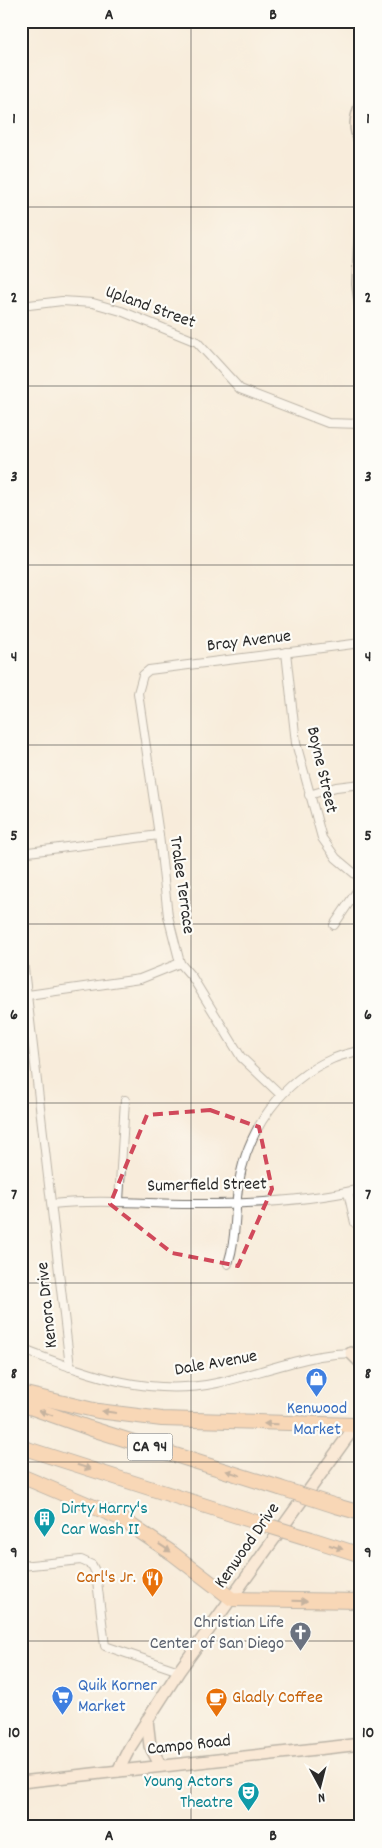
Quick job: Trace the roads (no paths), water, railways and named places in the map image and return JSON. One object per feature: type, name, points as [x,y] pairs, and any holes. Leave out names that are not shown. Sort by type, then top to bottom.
[{"type":"highway","points":[[21,1393],[98,1411],[162,1419],[359,1424]]},
{"type":"highway","name":"CA 94","points":[[21,1404],[89,1428],[361,1513]]},
{"type":"highway","name":"CA 94","points":[[21,1447],[361,1555]]},
{"type":"highway","points":[[21,1476],[120,1518],[232,1599],[361,1601]]},
{"type":"main road","points":[[361,104],[355,120],[357,136],[361,142]]},
{"type":"main road","points":[[361,222],[358,284],[361,307]]},
{"type":"main road","points":[[356,1354],[361,1363]]},
{"type":"main road","name":"Kenwood Drive","points":[[118,1771],[147,1720],[179,1671],[359,1424]]},
{"type":"main road","points":[[147,1720],[150,1746],[162,1766]]},
{"type":"main road","name":"Campo Road","points":[[21,1782],[361,1744]]},
{"type":"street","name":"Upland Street","points":[[21,306],[62,302],[93,303],[121,311],[197,342],[240,389],[328,423],[361,424]]},
{"type":"street","name":"Bray Avenue","points":[[143,675],[149,670],[361,643]]},
{"type":"street","name":"Boyne Street","points":[[286,652],[296,743],[322,838],[340,862],[361,879]]},
{"type":"street","name":"Tralee Terrace","points":[[143,675],[138,693],[159,835],[168,916],[180,962],[241,1057],[281,1095]]},
{"type":"street","points":[[309,795],[336,787],[361,784]]},
{"type":"street","points":[[21,853],[159,835]]},
{"type":"street","points":[[334,926],[361,886]]},
{"type":"street","name":"Kenora Drive","points":[[21,943],[70,1367]]},
{"type":"street","points":[[28,995],[140,979],[180,962]]},
{"type":"street","points":[[228,1264],[234,1247],[236,1203],[242,1167],[251,1141],[264,1117],[281,1095],[301,1078],[322,1064],[361,1050]]},
{"type":"street","points":[[119,1201],[126,1100]]},
{"type":"street","name":"Sumerfield Street","points":[[52,1204],[119,1201],[236,1203],[361,1190]]},
{"type":"street","points":[[348,1192],[355,1223]]},
{"type":"street","name":"Dale Avenue","points":[[21,1349],[116,1382],[166,1388],[192,1387],[216,1383],[324,1356],[356,1354]]},
{"type":"street","points":[[21,1566],[81,1560],[92,1564],[96,1573],[104,1646],[179,1671]]},
{"type":"place","name":"Kenwood Market","points":[[317,1398]]},
{"type":"place","name":"Dirty Harry's Car Wash II","points":[[45,1538]]},
{"type":"place","name":"Carl's Jr.","points":[[152,1597]]},
{"type":"place","name":"Christian Life Center of San Diego","points":[[300,1652]]},
{"type":"place","name":"Quik Korner Market","points":[[62,1715]]},
{"type":"place","name":"Gladly Coffee","points":[[216,1717]]},
{"type":"place","name":"Young Actors Theatre","points":[[249,1811]]}]
